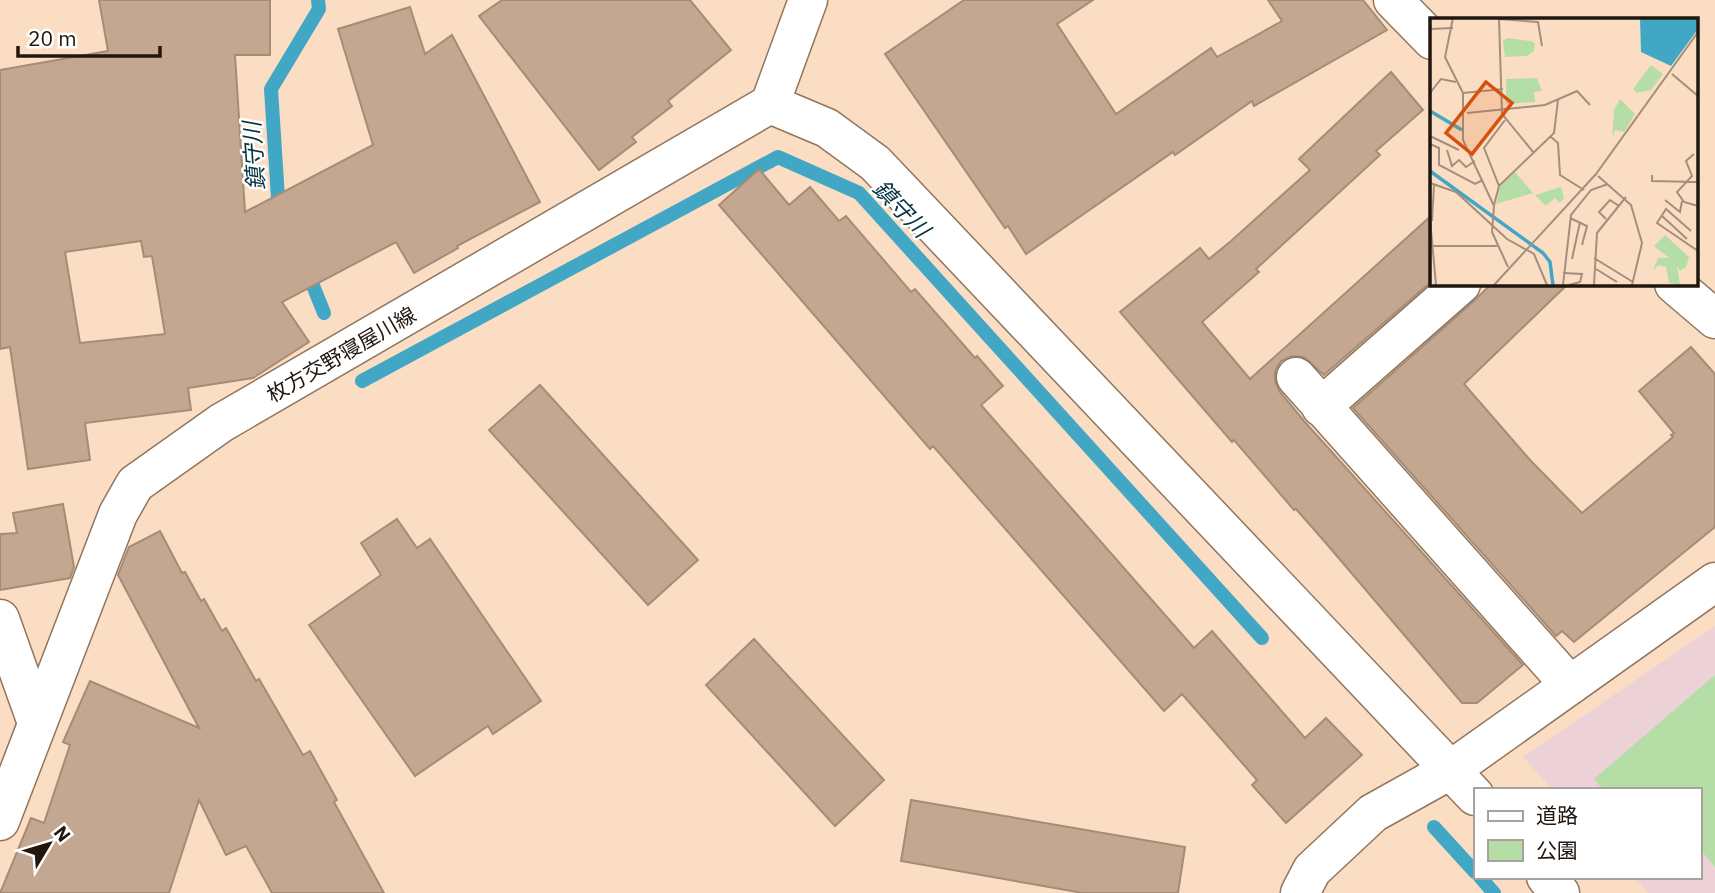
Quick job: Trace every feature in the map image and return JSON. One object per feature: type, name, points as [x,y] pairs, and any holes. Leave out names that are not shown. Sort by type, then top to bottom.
[{"type":"street","points":[[808,0],[770,104],[827,128],[875,163],[1463,783]]},
{"type":"street","points":[[1393,0],[1430,38]]},
{"type":"street","name":"枚方交野寝屋川線","points":[[0,821],[118,514],[135,484],[221,423],[770,104]]},
{"type":"street","points":[[1321,407],[1460,285]]},
{"type":"street","points":[[1675,285],[1715,319]]},
{"type":"street","points":[[1296,377],[1570,685]]},
{"type":"street","points":[[1300,893],[1312,870],[1373,813],[1463,783],[1570,685],[1715,582]]},
{"type":"street","points":[[0,620],[37,723]]},
{"type":"street","points":[[1548,879],[1560,893]]},
{"type":"shaded area","points":[[1715,626],[1715,893],[1649,893],[1636,879],[1701,879],[1701,788],[1551,788],[1523,757]]},
{"type":"green space","points":[[1715,675],[1715,867],[1701,850],[1701,788],[1601,788],[1594,779]]},
{"type":"building","points":[[99,0],[270,0],[270,55],[235,55],[245,212],[373,145],[338,29],[410,7],[425,54],[452,35],[540,202],[457,246],[458,248],[414,273],[396,242],[282,302],[309,342],[253,378],[188,388],[191,410],[85,423],[90,460],[28,469],[10,347],[0,349],[0,70],[108,51]],"holes":[[[141,241],[144,257],[152,256],[165,334],[80,343],[65,252]]]},
{"type":"building","points":[[502,0],[690,0],[731,50],[668,101],[672,106],[632,137],[636,142],[599,170],[479,16]]},
{"type":"building","points":[[964,0],[1093,0],[1057,24],[1116,114],[1211,48],[1217,57],[1282,21],[1268,0],[1363,0],[1387,30],[1254,106],[1252,101],[1026,254],[1008,226],[1005,228],[885,54]]},
{"type":"building","points":[[1391,72],[1423,110],[1376,151],[1380,155],[1256,269],[1259,272],[1202,322],[1250,379],[1430,217],[1430,283],[1324,375],[1304,357],[1292,356],[1281,361],[1275,371],[1275,381],[1280,392],[1304,421],[1523,665],[1477,703],[1462,703],[1325,542],[1234,440],[1232,442],[1120,312],[1200,248],[1209,259],[1231,241],[1310,170],[1299,159]]},
{"type":"building","points":[[759,169],[789,205],[810,187],[839,221],[846,216],[911,292],[915,289],[975,358],[977,356],[1003,386],[981,405],[1194,648],[1212,631],[1305,738],[1326,718],[1362,755],[1286,823],[1252,785],[1257,780],[1182,694],[1164,711],[933,446],[930,449],[719,205]]},
{"type":"building","points":[[1490,285],[1567,285],[1464,384],[1531,461],[1582,513],[1673,437],[1671,435],[1674,433],[1639,391],[1691,347],[1715,374],[1715,527],[1574,642],[1562,631],[1556,636],[1353,408]]},
{"type":"building","points":[[540,385],[698,560],[648,605],[489,430]]},
{"type":"building","points":[[63,504],[74,567],[70,578],[0,590],[0,534],[17,533],[13,513]]},
{"type":"building","points":[[397,519],[417,548],[430,539],[541,701],[493,734],[488,726],[415,776],[309,625],[381,575],[361,543]]},
{"type":"building","points":[[160,531],[182,573],[185,572],[201,601],[204,599],[222,631],[226,628],[303,755],[310,751],[337,800],[334,802],[384,893],[272,893],[246,846],[226,855],[199,800],[169,893],[0,893],[31,818],[44,823],[70,745],[63,742],[90,681],[199,728],[118,575],[129,547]]},
{"type":"building","points":[[754,639],[884,780],[835,826],[706,685]]},
{"type":"building","points":[[911,800],[1185,847],[1178,893],[1083,893],[901,861]]},
{"type":"waterway","name":"鎮守川","points":[[283,211],[278,198],[271,89],[319,9],[318,0]]},
{"type":"waterway","name":"鎮守川","points":[[362,381],[778,157],[859,193],[1262,638]]},
{"type":"waterway","name":"鎮守川","points":[[306,268],[324,313]]},
{"type":"waterway","name":"鎮守川","points":[[1434,827],[1474,871]]},
{"type":"waterway","name":"鎮守川","points":[[1482,879],[1494,893]]}]
